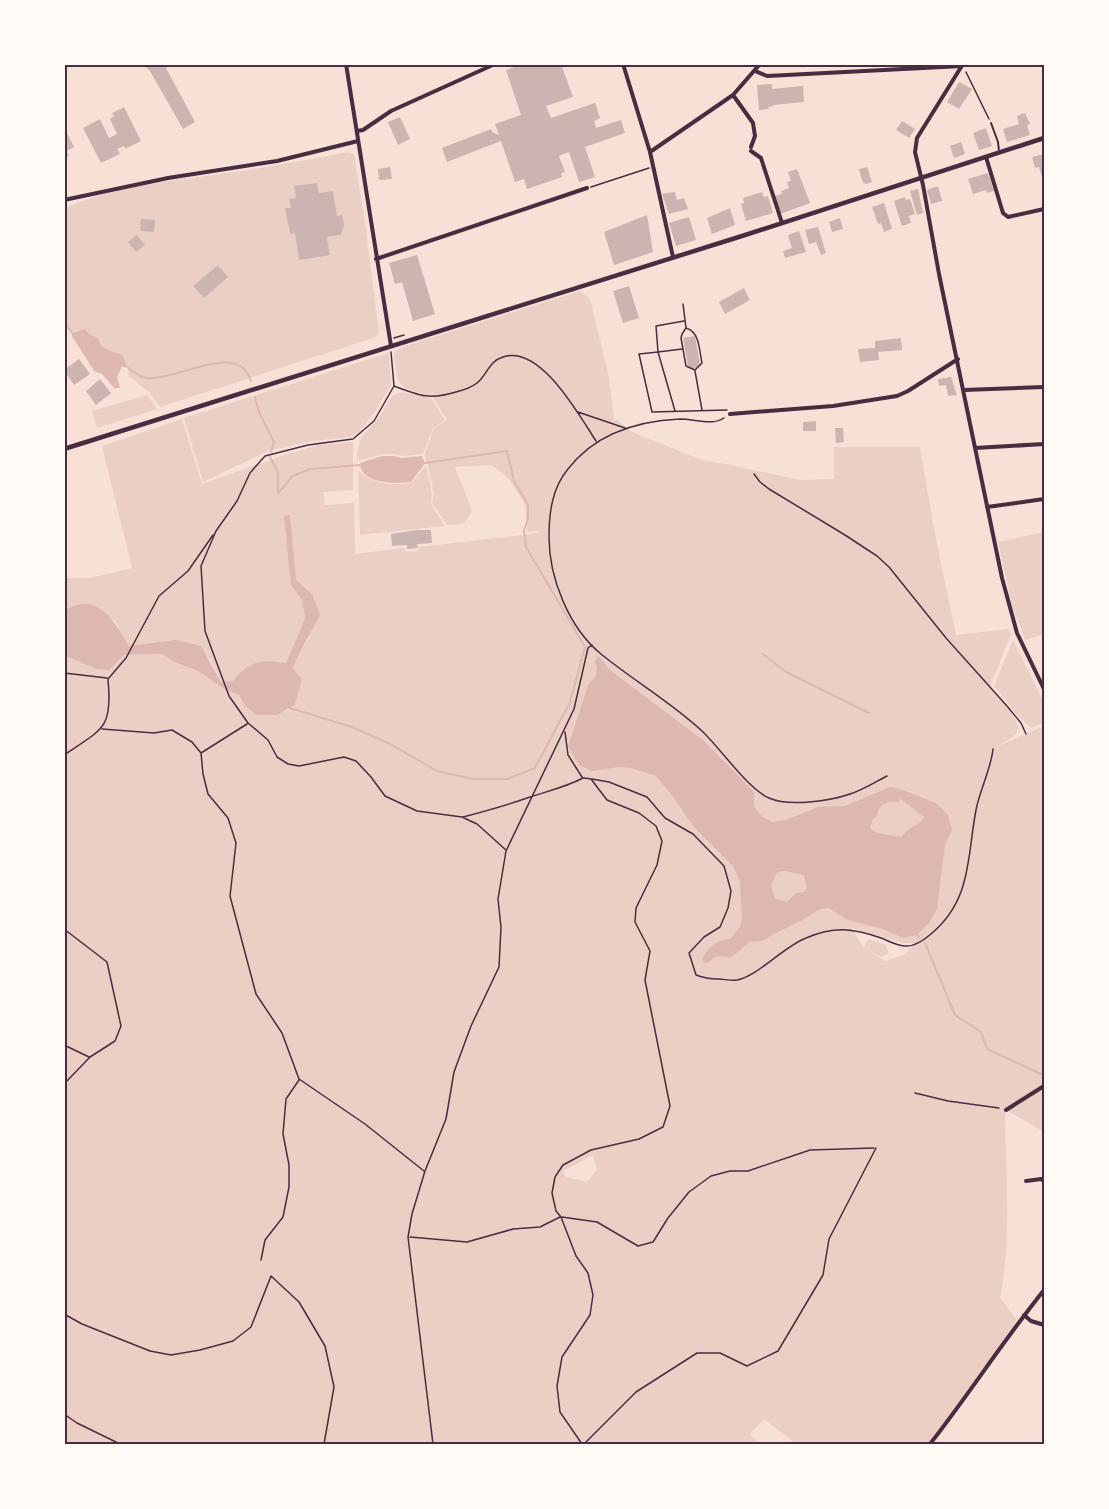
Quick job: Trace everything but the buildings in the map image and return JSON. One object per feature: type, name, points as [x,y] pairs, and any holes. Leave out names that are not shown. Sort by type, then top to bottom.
[{"type":"street","points":[[346,64],[390,345]]},
{"type":"street","points":[[357,131],[363,130],[390,111],[495,64]]},
{"type":"street","points":[[623,64],[650,152],[673,257]]},
{"type":"street","points":[[650,152],[734,95],[760,64]]},
{"type":"street","points":[[755,71],[767,76],[963,65]]},
{"type":"street","points":[[963,65],[917,138],[915,152],[994,546],[1017,633],[1044,689]]},
{"type":"street","points":[[734,95],[753,123],[755,136],[751,149],[761,158],[782,224]]},
{"type":"street","points":[[64,449],[782,224],[1044,138]]},
{"type":"street","points":[[64,200],[171,177],[277,161],[358,141]]},
{"type":"street","points":[[986,158],[1003,213],[1008,217],[1044,209]]},
{"type":"street","points":[[376,259],[587,188]]},
{"type":"street","points":[[729,412],[833,406],[897,396],[958,359]]},
{"type":"street","points":[[964,390],[1044,387]]},
{"type":"street","points":[[975,448],[1044,444]]},
{"type":"street","points":[[987,507],[1044,499]]},
{"type":"street","points":[[1006,1110],[1044,1086]]},
{"type":"street","points":[[1026,1181],[1044,1181]]},
{"type":"street","points":[[930,1444],[1044,1290]]},
{"type":"street","points":[[1024,1315],[1031,1321],[1044,1325]]},
{"type":"lane","points":[[990,123],[998,142],[999,153]]},
{"type":"path","points":[[963,65],[990,123]]},
{"type":"path","points":[[587,188],[653,167]]},
{"type":"path","points":[[683,304],[686,328],[682,334],[686,366],[695,370]]},
{"type":"path","points":[[675,411],[658,352],[656,326],[685,320]]},
{"type":"path","points":[[686,328],[697,335],[702,363],[695,370]]},
{"type":"path","points":[[64,755],[102,729],[111,706],[108,679],[126,658],[159,596],[188,571],[225,520],[250,473],[265,456],[308,445],[353,439],[374,420],[394,387],[390,345],[403,336]]},
{"type":"path","points":[[683,349],[639,354],[652,412],[729,412]]},
{"type":"path","points":[[394,387],[438,398],[466,389],[478,382],[492,363],[502,357],[512,356],[533,361],[577,412],[597,442]]},
{"type":"path","points":[[695,370],[702,411]]},
{"type":"path","points":[[577,412],[626,428]]},
{"type":"path","points":[[729,412],[717,422],[681,419],[626,428],[597,442],[567,470],[550,506],[549,543],[557,583],[576,625],[600,654],[638,680],[702,731],[752,785],[770,799],[792,802],[834,799],[886,776]]},
{"type":"path","points":[[754,474],[769,489],[877,556],[889,567],[946,638],[1021,723],[1026,734]]},
{"type":"path","points":[[216,531],[201,566],[205,631],[229,696],[248,723],[268,740],[276,757],[288,764],[299,766],[344,758],[356,761],[385,796],[417,811],[462,817],[477,824],[506,851]]},
{"type":"path","points":[[434,1444],[408,1237],[412,1214],[425,1171],[446,1119],[454,1072],[499,967],[501,927],[498,898],[506,851],[565,731],[580,688],[588,648],[592,645]]},
{"type":"path","points":[[64,673],[108,679]]},
{"type":"path","points":[[201,753],[248,723]]},
{"type":"path","points":[[102,729],[154,733],[172,730],[192,742],[201,753],[208,794],[228,818],[236,843],[230,896],[256,994],[282,1033],[300,1079],[365,1124],[425,1171]]},
{"type":"path","points":[[565,731],[568,755],[584,778],[609,782],[647,797],[665,818],[693,834],[724,866],[731,891],[728,908],[720,927],[704,937],[689,953],[696,975],[705,979],[737,980],[765,966],[795,942],[825,930],[857,931],[903,946],[909,946],[926,938],[946,920],[961,895],[971,851],[976,811],[993,748]]},
{"type":"path","points":[[408,1237],[466,1242],[513,1229],[540,1227],[561,1217],[597,1222],[638,1246],[653,1242],[668,1218],[689,1192],[711,1176],[730,1170],[748,1171],[810,1150],[876,1148],[829,1239],[823,1275],[778,1351],[747,1366],[720,1353],[697,1353],[636,1392],[583,1444],[560,1412],[557,1386],[562,1357],[590,1315],[593,1295],[588,1273],[576,1256],[561,1217],[555,1211],[552,1193],[555,1177],[563,1165],[591,1150],[639,1139],[663,1127],[670,1106],[645,980],[650,951],[635,922],[636,908],[657,865],[662,842],[656,826],[639,813],[607,800],[591,779],[584,778],[564,788],[532,796],[505,807],[462,817]]},
{"type":"path","points":[[64,929],[107,962],[121,1026],[115,1041],[90,1057],[64,1084]]},
{"type":"path","points":[[64,1045],[90,1057]]},
{"type":"path","points":[[261,1260],[265,1240],[283,1217],[289,1187],[289,1165],[283,1134],[286,1099],[300,1079]]},
{"type":"path","points":[[915,1094],[1006,1110]]},
{"type":"path","points":[[64,1314],[82,1324],[150,1351],[171,1355],[190,1352],[233,1341],[251,1327],[271,1276],[299,1302],[325,1346],[334,1387],[324,1444]]},
{"type":"path","points":[[64,1414],[120,1444]]},
{"type":"shaded area","points":[[348,152],[354,154],[366,230],[379,333],[376,337],[160,407],[150,393],[129,376],[127,365],[117,353],[107,350],[93,335],[76,330],[72,333],[65,323],[65,208],[102,195],[142,186]],"holes":[[[317,183],[319,193],[333,191],[337,216],[342,215],[341,235],[327,237],[330,255],[295,233],[289,234],[286,209],[291,208],[289,199],[296,198],[294,187]],[[218,265],[228,277],[204,298],[193,286]]]},
{"type":"shaded area","points":[[580,291],[590,299],[609,377],[614,419],[606,428],[616,419],[632,432],[702,460],[800,480],[834,479],[834,447],[920,447],[956,635],[1009,629],[1011,634],[990,687],[1013,715],[1018,727],[1014,736],[998,746],[1044,726],[1044,1084],[1028,1095],[1044,1086],[1044,1132],[1006,1110],[1007,1231],[1000,1298],[1017,1320],[961,1405],[930,1444],[796,1444],[764,1419],[750,1434],[760,1444],[65,1444],[64,656],[74,660],[128,646],[115,621],[72,606],[65,611],[65,578],[90,578],[132,568],[102,446],[182,419],[202,484],[318,445],[353,442],[353,490],[323,492],[325,505],[354,503],[355,554],[404,548],[406,552],[418,551],[419,547],[539,533],[538,531],[527,532],[525,504],[508,478],[492,465],[455,467],[472,511],[463,524],[447,525],[432,503],[434,493],[425,454],[434,428],[447,420],[432,396],[405,388],[398,379],[394,352],[405,346]],"holes":[[[290,516],[296,580],[312,594],[310,637],[298,653],[293,668],[302,679],[295,705],[286,711],[256,715],[245,706],[239,695],[226,690],[198,671],[174,662],[162,654],[124,655],[176,640],[186,643],[210,659],[221,682],[233,681],[273,661],[286,663],[305,620],[302,600],[291,585]],[[852,928],[903,943],[916,943],[904,955],[885,961],[866,949],[881,957],[889,953],[886,945],[868,939],[864,948]],[[593,1155],[597,1170],[587,1182],[566,1177],[563,1171]]]},
{"type":"shaded area","points":[[85,329],[89,334],[98,338],[105,348],[122,355],[127,365],[124,368],[122,366],[117,377],[120,388],[114,388],[102,374],[94,371],[72,336],[72,333]]},
{"type":"shaded area","points":[[389,353],[391,385],[375,412],[358,433],[351,437],[313,441],[268,451],[203,482],[184,418]]},
{"type":"shaded area","points":[[403,392],[431,398],[445,420],[433,428],[423,454],[403,456],[382,454],[357,461],[363,436],[380,416],[393,395]]},
{"type":"shaded area","points":[[147,395],[157,409],[97,428],[92,411]]},
{"type":"shaded area","points":[[382,456],[402,458],[422,456],[425,463],[411,482],[397,483],[372,479],[362,470],[360,463]]},
{"type":"shaded area","points":[[426,466],[432,493],[431,504],[445,526],[360,535],[358,470],[376,481],[404,484],[411,483]]},
{"type":"shaded area","points":[[290,515],[296,580],[312,594],[320,615],[293,668],[302,679],[295,705],[277,715],[256,715],[245,706],[239,695],[226,690],[198,671],[174,662],[162,654],[124,655],[109,670],[97,669],[65,656],[64,611],[76,605],[86,604],[95,606],[111,618],[129,646],[176,640],[201,646],[221,682],[233,681],[250,665],[256,663],[269,661],[286,663],[305,619],[302,600],[291,585],[284,516]]},
{"type":"shaded area","points":[[1044,532],[1044,634],[1025,640],[1012,605],[998,542]]},
{"type":"shaded area","points":[[1013,640],[1044,703],[1044,723],[1031,728],[1018,716],[994,686]]},
{"type":"shaded area","points":[[598,656],[610,670],[704,741],[754,792],[754,806],[762,817],[773,822],[786,820],[818,807],[845,806],[890,787],[936,803],[948,815],[952,830],[945,845],[937,909],[929,923],[917,935],[903,938],[883,929],[848,920],[829,908],[820,909],[761,941],[750,942],[730,958],[718,956],[708,963],[704,962],[702,959],[710,948],[717,942],[730,939],[740,927],[742,918],[740,882],[733,866],[694,827],[656,776],[631,768],[619,767],[592,771],[579,765],[568,747],[588,685],[596,676],[595,662]],"holes":[[[901,799],[924,817],[920,822],[902,837],[877,833],[870,828],[882,806]],[[785,871],[804,875],[807,888],[804,892],[796,893],[787,902],[775,899],[771,886],[777,872]]]},
{"type":"waterway","points":[[64,322],[72,333]]},
{"type":"waterway","points":[[126,366],[138,375],[158,378],[205,365],[234,363],[244,369],[251,381]]},
{"type":"waterway","points":[[255,397],[259,412],[274,442],[271,452]]},
{"type":"waterway","points":[[290,708],[352,727],[390,744],[437,771],[473,779],[507,779],[535,768],[570,702],[585,647],[526,547],[524,530],[528,519],[528,505],[514,481],[507,451],[425,463]]},
{"type":"waterway","points":[[270,457],[278,472],[278,493],[293,476],[310,469],[360,465]]},
{"type":"waterway","points":[[763,654],[786,672],[869,713]]},
{"type":"waterway","points":[[917,935],[920,938]]},
{"type":"waterway","points":[[925,943],[955,1015],[981,1032],[987,1049],[1041,1074]]}]
